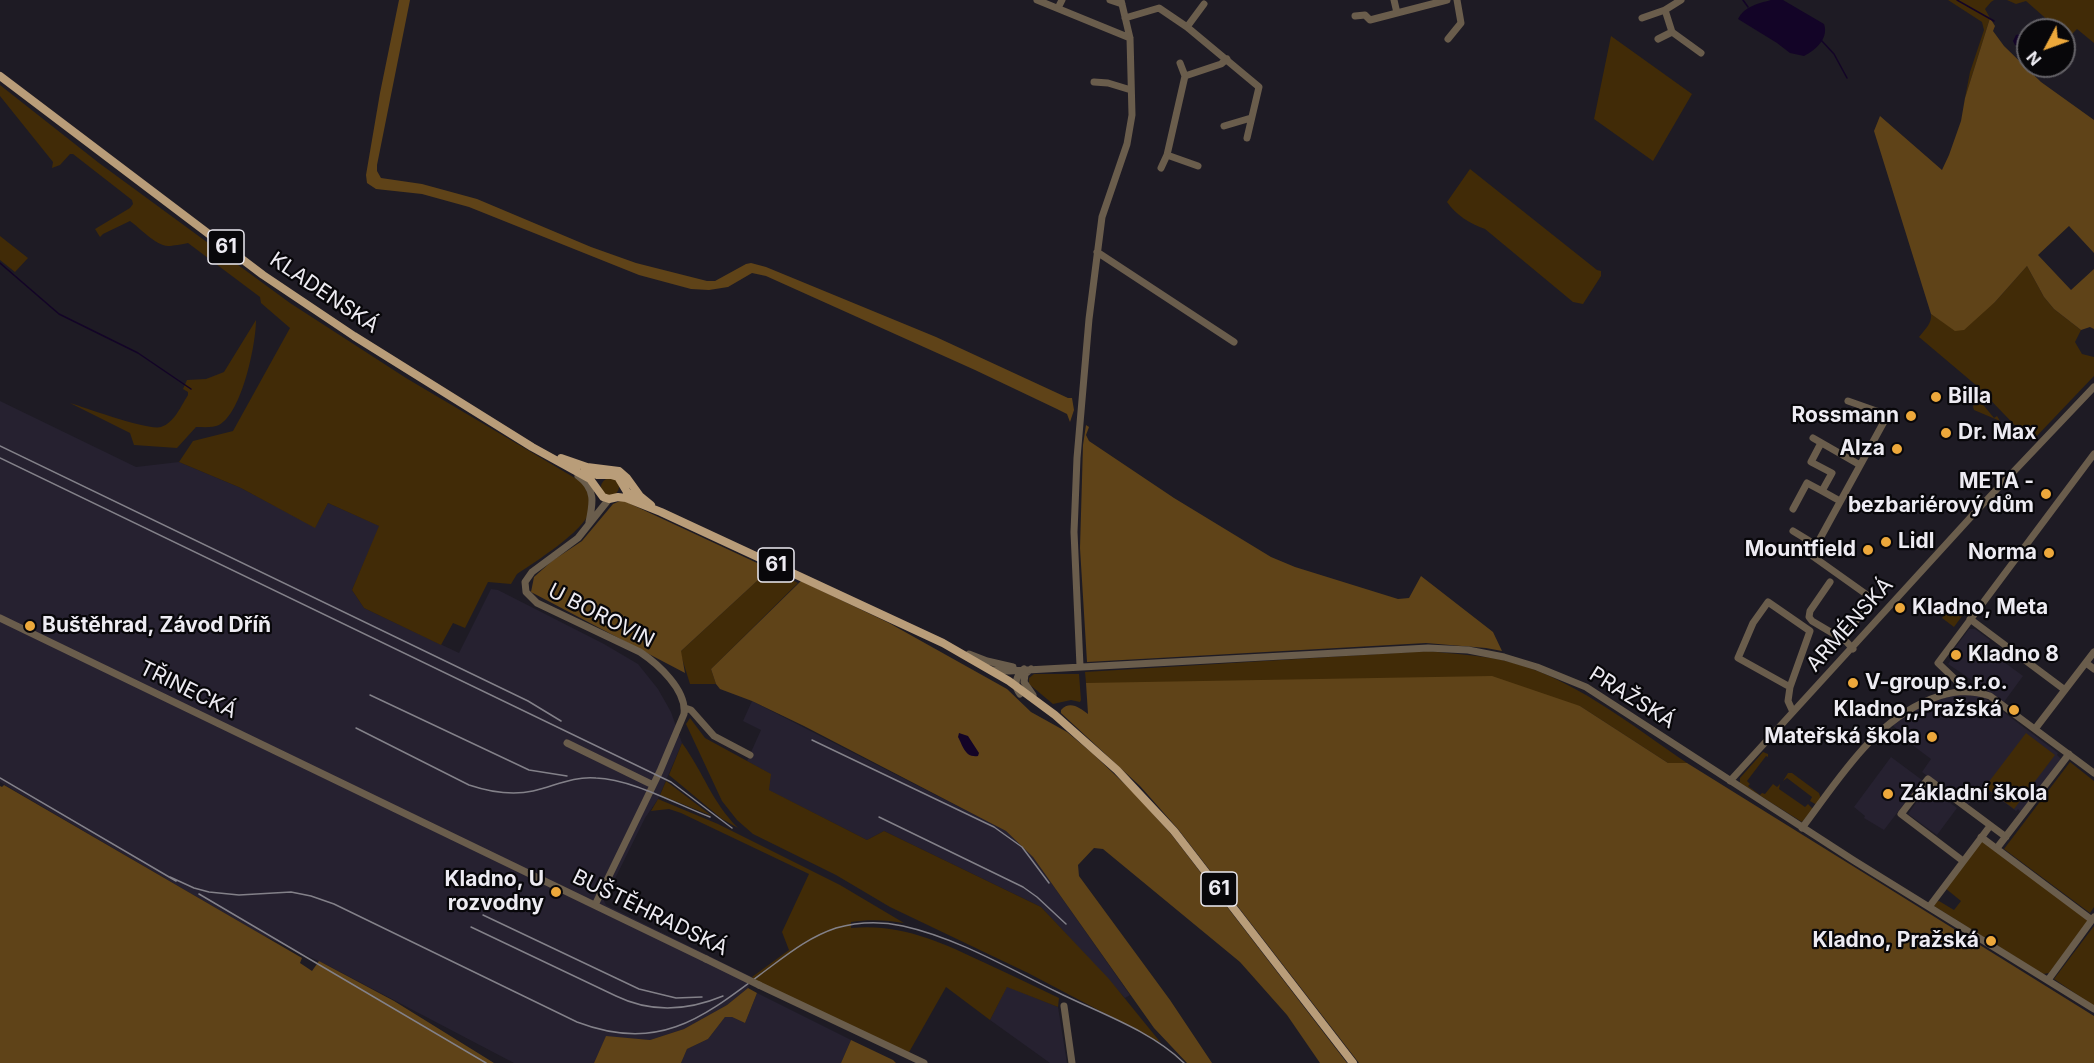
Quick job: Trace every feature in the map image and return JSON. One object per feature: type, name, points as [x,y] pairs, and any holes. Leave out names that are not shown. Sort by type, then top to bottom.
[{"type":"main road","name":"KLADENSKÁ","points":[[0,76],[263,274],[354,336],[491,422],[555,458]]},
{"type":"main road","name":"61","points":[[555,458],[589,473],[604,477],[615,476],[632,496],[661,512]]},
{"type":"main road","name":"61","points":[[555,458],[590,479],[603,497],[634,501],[661,512],[943,643],[992,670],[1070,729]]},
{"type":"main road","name":"61","points":[[555,458],[587,467],[619,471],[640,496],[661,512]]},
{"type":"main road","points":[[599,490],[600,482],[604,477]]},
{"type":"main road","points":[[613,498],[622,486]]},
{"type":"main road","name":"61","points":[[891,619],[1018,690],[1055,715],[1117,770],[1174,831],[1353,1063]]},
{"type":"street","points":[[1037,0],[1130,38]]},
{"type":"street","points":[[1058,8],[1062,0]]},
{"type":"street","points":[[1080,666],[1074,532],[1077,458],[1096,252],[1102,217],[1127,144],[1132,115],[1130,38],[1122,2],[1110,0]]},
{"type":"street","points":[[1150,0],[1153,8]]},
{"type":"street","points":[[1394,0],[1397,13]]},
{"type":"street","points":[[1355,16],[1365,15],[1370,20],[1447,0]]},
{"type":"street","points":[[1448,39],[1461,23],[1456,0]]},
{"type":"street","points":[[1642,18],[1665,10],[1681,0]]},
{"type":"street","points":[[1186,27],[1203,4]]},
{"type":"street","points":[[1125,18],[1159,8],[1227,59],[1259,87],[1247,138]]},
{"type":"street","points":[[1665,10],[1672,32],[1701,53]]},
{"type":"street","points":[[1658,39],[1672,32]]},
{"type":"street","points":[[1185,76],[1221,64],[1227,59]]},
{"type":"street","points":[[1161,168],[1167,155],[1185,76],[1180,63]]},
{"type":"street","points":[[1094,82],[1108,83],[1131,90]]},
{"type":"street","points":[[1224,126],[1251,118]]},
{"type":"street","points":[[1167,155],[1198,166]]},
{"type":"street","points":[[1096,252],[1234,342]]},
{"type":"street","name":"ARMÉNSKÁ","points":[[1730,781],[1980,507],[2091,397],[2094,387]]},
{"type":"street","points":[[1844,640],[1870,597],[1811,555],[1886,418],[1882,413],[1848,400]]},
{"type":"street","points":[[1813,438],[1860,465]]},
{"type":"street","points":[[1821,443],[1811,462],[1832,473],[1822,491]]},
{"type":"street","points":[[1960,691],[1959,683],[1938,663],[2094,454]]},
{"type":"street","points":[[555,458],[587,483],[591,491],[593,504],[587,527]]},
{"type":"street","points":[[1793,509],[1808,483],[1840,501]]},
{"type":"street","points":[[587,527],[599,502],[599,490]]},
{"type":"street","points":[[587,527],[613,498]]},
{"type":"street","name":"U BOROVIN","points":[[587,527],[570,544],[532,572],[525,582],[526,592],[537,603],[651,659],[667,675],[682,698],[685,708],[691,710],[714,736],[750,755]]},
{"type":"street","points":[[1793,531],[1816,545]]},
{"type":"street","points":[[1830,582],[1810,611],[1809,617],[1844,640],[1852,649]]},
{"type":"street","points":[[1790,687],[1738,658],[1753,623],[1768,602],[1810,631],[1790,687],[1788,701],[1793,712]]},
{"type":"street","name":"TŘINECKÁ","points":[[0,618],[362,792]]},
{"type":"street","points":[[1970,619],[2065,690]]},
{"type":"street","points":[[943,643],[987,661],[1027,669]]},
{"type":"street","name":"PRAŽSKÁ","points":[[1027,669],[1413,648],[1468,650],[1504,657],[1537,667],[1586,687],[1805,830],[2094,1009]]},
{"type":"street","points":[[2035,729],[2094,651]]},
{"type":"street","points":[[963,660],[992,670],[1027,669]]},
{"type":"street","points":[[2086,663],[2094,669]]},
{"type":"street","points":[[1018,690],[1018,675],[1027,669]]},
{"type":"street","points":[[1027,669],[1024,677],[1025,687],[1055,715]]},
{"type":"street","points":[[1805,830],[1860,753],[1890,722],[1914,706],[1960,691],[1977,692],[1990,696],[2094,773]]},
{"type":"street","points":[[595,905],[653,785],[685,708]]},
{"type":"street","points":[[567,743],[653,785]]},
{"type":"street","points":[[1997,848],[2068,754]]},
{"type":"street","points":[[1963,861],[1901,814],[1928,779],[2006,837]]},
{"type":"street","name":"BUŠTĚHRADSKÁ","points":[[362,792],[924,1063]]},
{"type":"street","points":[[1929,907],[1990,826]]},
{"type":"street","points":[[1981,837],[2093,919],[2048,980]]},
{"type":"street","points":[[1064,1006],[1072,1063]]},
{"type":"shaded area","points":[[399,0],[410,0],[377,165],[381,178],[422,184],[477,199],[591,247],[636,263],[707,281],[715,281],[746,264],[766,267],[936,337],[1072,398],[1074,410],[1070,422],[1067,414],[1057,409],[766,276],[752,273],[728,287],[709,290],[691,289],[639,275],[469,207],[422,194],[376,189],[367,183],[366,175]]},
{"type":"shaded area","points":[[1771,0],[1783,0],[1824,24],[1825,34],[1817,47],[1804,56],[1790,53],[1738,19],[1748,8]]},
{"type":"shaded area","points":[[1948,0],[1994,0],[1985,9],[1990,18],[1965,98],[1970,72],[1984,30],[1982,22]]},
{"type":"shaded area","points":[[2007,0],[2094,0],[2094,43],[2076,30],[2076,18],[2045,18],[2026,1],[2016,4]]},
{"type":"shaded area","points":[[1990,18],[1995,26],[1993,31],[2016,58],[2016,78],[2037,78],[2094,120],[2094,253],[2069,226],[2038,255],[2071,290],[2094,269],[2094,329],[2090,327],[2081,330],[2054,309],[2044,297],[2027,266],[1995,302],[1964,330],[1955,331],[1931,314],[1874,131],[1880,116],[1942,170],[1961,121],[1965,98]]},
{"type":"shaded area","points":[[1611,36],[1692,94],[1653,161],[1594,119]]},
{"type":"shaded area","points":[[0,85],[99,163],[290,303],[406,378],[585,484],[590,505],[585,520],[558,546],[517,574],[511,584],[488,582],[465,628],[453,623],[441,645],[364,608],[352,590],[379,526],[328,503],[315,528],[241,488],[179,462],[193,441],[233,431],[290,328],[261,303],[260,297],[188,243],[163,245],[130,221],[100,237],[95,229],[130,208],[133,204],[132,200],[73,154],[70,154],[60,165],[52,168],[53,162],[0,96]]},
{"type":"shaded area","points":[[1470,169],[1601,271],[1601,276],[1583,304],[1573,302],[1485,229],[1464,218],[1451,207],[1447,202]]},
{"type":"shaded area","points":[[0,236],[28,258],[15,272],[0,260]]},
{"type":"shaded area","points":[[2027,266],[2044,297],[2054,309],[2081,330],[2075,342],[2082,354],[2094,357],[2094,376],[2033,440],[2028,439],[1977,386],[1919,337],[1929,324],[1931,314],[1955,330],[1995,302]]},
{"type":"shaded area","points":[[256,320],[246,377],[234,407],[219,425],[196,427],[177,448],[134,445],[130,433],[70,403],[144,426],[166,425],[180,409],[188,395],[188,392],[183,389],[187,380],[206,379],[224,372]]},
{"type":"shaded area","points":[[0,401],[136,467],[179,462],[241,488],[315,527],[328,503],[380,526],[352,590],[364,608],[459,653],[491,589],[498,590],[604,644],[638,664],[658,689],[671,712],[682,743],[658,799],[645,818],[604,901],[606,905],[752,977],[748,988],[727,1005],[684,1029],[650,1040],[606,1037],[594,1063],[514,1063],[327,965],[262,935],[0,782]]},
{"type":"shaded area","points":[[1975,401],[1980,401],[1994,418],[1997,416],[2000,421],[1974,410]]},
{"type":"shaded area","points":[[1086,425],[1089,427],[1086,435],[1089,441],[1174,498],[1271,557],[1295,567],[1398,599],[1409,598],[1421,576],[1493,632],[1502,651],[1426,643],[1087,662],[1080,548],[1083,445]]},
{"type":"shaded area","points":[[610,478],[616,481],[619,487],[616,493],[610,496],[604,493],[601,487],[604,481]]},
{"type":"shaded area","points":[[622,500],[770,569],[681,651],[685,673],[531,592],[534,577],[552,561],[582,541],[613,504]]},
{"type":"shaded area","points":[[770,569],[798,583],[711,669],[716,684],[690,684],[680,652]]},
{"type":"shaded area","points":[[801,581],[889,623],[1007,689],[1031,712],[1067,732],[1092,753],[1133,792],[1171,834],[1347,1063],[1320,1063],[1287,1015],[1240,962],[1103,849],[1094,848],[1078,865],[1079,876],[1170,1000],[1212,1063],[1187,1063],[1154,1028],[1033,857],[1006,831],[804,726],[752,701],[720,689],[711,669]]},
{"type":"shaded area","points":[[1955,599],[1968,608],[1954,627],[1942,618]]},
{"type":"shaded area","points":[[1969,629],[1975,629],[1990,640],[1985,648],[2023,676],[2004,702],[1948,664],[1958,650],[1955,648]]},
{"type":"shaded area","points":[[1428,651],[1502,660],[1552,677],[1599,703],[1687,763],[1668,763],[1580,706],[1086,683],[1085,672]]},
{"type":"shaded area","points":[[1034,674],[1079,674],[1080,702],[1071,700],[1053,704],[1029,684],[1029,678]]},
{"type":"shaded area","points":[[1492,676],[1580,706],[1668,763],[1687,763],[2094,1016],[2094,1063],[1359,1063],[1178,829],[1140,786],[1061,713],[1064,707],[1071,705],[1088,714],[1086,683]]},
{"type":"shaded area","points":[[1962,694],[1982,696],[2058,753],[2061,759],[2021,812],[2018,809],[2016,811],[1982,786],[1967,806],[1922,772],[1931,759],[1907,741],[1908,739],[1891,724],[1907,713],[1935,700]]},
{"type":"shaded area","points":[[752,701],[1006,831],[1033,857],[1130,995],[1125,998],[1041,907],[884,831],[867,840],[768,790],[770,774],[747,761],[761,730],[743,721]]},
{"type":"shaded area","points":[[690,718],[705,738],[771,774],[769,790],[867,840],[884,831],[1041,907],[1109,979],[1161,1043],[1028,973],[890,907],[836,875],[753,834],[737,820],[722,801],[686,724]]},
{"type":"shaded area","points":[[959,733],[968,736],[979,753],[978,756],[970,755],[965,751],[958,737]]},
{"type":"shaded area","points":[[2026,733],[2055,755],[2014,809],[1985,787]]},
{"type":"shaded area","points":[[682,743],[721,808],[738,828],[722,819],[669,775]]},
{"type":"shaded area","points":[[1763,752],[1768,754],[1768,757],[1766,756],[1747,781],[1750,784],[1748,786],[1760,795],[1765,794],[1773,784],[1777,787],[1780,784],[1779,789],[1805,807],[1808,804],[1813,809],[1802,822],[1740,783],[1740,778]]},
{"type":"shaded area","name":"Základní škola","points":[[1891,757],[1922,780],[1884,830],[1864,818],[1865,816],[1854,807]]},
{"type":"shaded area","points":[[2070,762],[2094,781],[2094,907],[2090,913],[2004,849]]},
{"type":"shaded area","points":[[1788,773],[1792,773],[1819,793],[1821,799],[1817,805],[1810,801],[1812,797],[1787,778],[1783,781]]},
{"type":"shaded area","points":[[666,781],[712,816],[660,795]]},
{"type":"shaded area","points":[[4,785],[302,958],[300,963],[312,971],[319,961],[394,1001],[494,1063],[0,1063],[0,786]]},
{"type":"shaded area","points":[[1928,786],[1957,808],[1937,835],[1908,814]]},
{"type":"shaded area","points":[[658,799],[718,824],[840,885],[904,923],[878,920],[858,921],[851,922],[851,928],[886,928],[936,941],[1059,998],[1058,1007],[1007,987],[990,1020],[946,987],[908,1054],[756,981],[752,977],[789,950],[782,932],[809,874],[681,813],[669,809],[651,811]]},
{"type":"shaded area","points":[[1982,841],[2087,919],[2049,973],[2043,974],[1934,906],[1934,902],[1939,901],[1954,910],[1961,901],[1945,888]]},
{"type":"shaded area","points":[[2094,926],[2094,1006],[2054,979]]},
{"type":"shaded area","points":[[1007,986],[1058,1007],[1067,1063],[1050,1063],[990,1020]]},
{"type":"shaded area","points":[[748,988],[757,993],[745,1023],[732,1017],[725,1017],[708,1039],[687,1049],[681,1063],[594,1063],[606,1036],[650,1040],[684,1029],[727,1005]]},
{"type":"shaded area","points":[[757,993],[851,1040],[841,1063],[681,1063],[687,1049],[708,1039],[725,1017],[732,1017],[745,1023]]},
{"type":"shaded area","points":[[851,1040],[893,1060],[896,1063],[841,1063]]},
{"type":"waterway","points":[[1743,0],[1748,7]]},
{"type":"waterway","points":[[1957,0],[1994,21]]},
{"type":"waterway","points":[[1821,40],[1834,54],[1847,78]]},
{"type":"waterway","points":[[0,263],[59,314],[138,353],[191,389]]},
{"type":"railway","points":[[0,446],[528,701],[561,721]]},
{"type":"railway","points":[[0,458],[671,782],[732,828]]},
{"type":"railway","points":[[370,695],[529,770],[567,776]]},
{"type":"railway","points":[[356,728],[469,785],[485,790],[517,793],[580,778],[610,779],[638,787],[710,817]]},
{"type":"railway","points":[[812,740],[994,827],[1022,847],[1049,883]]},
{"type":"railway","points":[[0,778],[176,881]]},
{"type":"railway","points":[[879,817],[1023,887],[1066,924]]},
{"type":"railway","points":[[170,877],[209,892],[239,895],[291,892],[311,896],[334,904],[577,1022],[607,1031],[635,1034],[659,1031],[683,1024],[705,1013],[795,949],[827,931],[861,923],[895,924],[923,931],[982,954],[1140,1032],[1171,1051],[1184,1063]]},
{"type":"railway","points":[[199,894],[486,1063]]},
{"type":"railway","points":[[483,915],[639,989],[676,998],[702,997]]},
{"type":"railway","points":[[471,927],[616,996],[642,1005],[683,1007],[723,996]]},
{"type":"place","name":"Billa","points":[[1936,397]]},
{"type":"place","name":"Rossmann","points":[[1911,416]]},
{"type":"place","name":"Dr. Max","points":[[1946,433]]},
{"type":"place","name":"Alza","points":[[1897,449]]},
{"type":"place","name":"META - bezbariérový dům","points":[[2046,494]]},
{"type":"place","name":"Lidl","points":[[1886,542]]},
{"type":"place","name":"Mountfield","points":[[1868,550]]},
{"type":"place","name":"Norma","points":[[2049,553]]},
{"type":"place","name":"Kladno, Meta","points":[[1900,608]]},
{"type":"place","name":"Buštěhrad, Závod Dříň","points":[[30,626]]},
{"type":"place","name":"Kladno 8","points":[[1956,655]]},
{"type":"place","name":"V-group s.r.o.","points":[[1853,683]]},
{"type":"place","name":"Kladno,,Pražská","points":[[2014,710]]},
{"type":"place","name":"Mateřská škola","points":[[1932,737]]},
{"type":"place","name":"Základní škola","points":[[1888,794]]},
{"type":"place","name":"Kladno, U rozvodny","points":[[556,892]]},
{"type":"place","name":"Kladno, Pražská","points":[[1991,941]]}]
